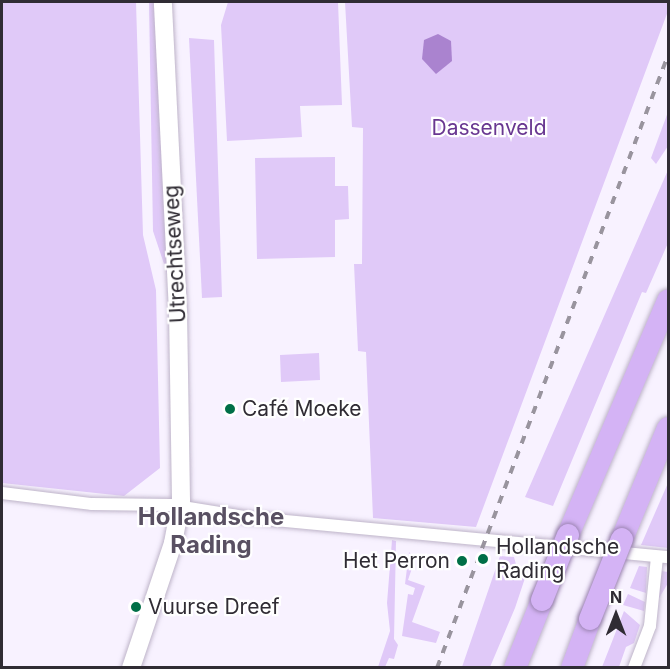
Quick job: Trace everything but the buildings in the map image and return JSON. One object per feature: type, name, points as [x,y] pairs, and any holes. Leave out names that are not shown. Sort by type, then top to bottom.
[{"type":"highway","points":[[515,668],[589,483],[669,300]]},
{"type":"highway","points":[[572,668],[636,503],[669,428]]},
{"type":"main road","name":"Utrechtseweg","points":[[131,668],[174,540],[181,506],[178,312],[163,2]]},
{"type":"street","points":[[2,494],[92,504],[181,506],[244,517],[663,557],[650,626],[634,668]]},
{"type":"green space","points":[[2,2],[136,2],[143,235],[156,290],[160,468],[124,496],[2,483]]},
{"type":"green space","points":[[149,2],[156,2],[168,276],[153,231]]},
{"type":"green space","points":[[228,2],[338,2],[342,105],[300,106],[302,137],[227,141],[221,25]]},
{"type":"green space","name":"Dassenveld","points":[[345,2],[668,2],[668,11],[476,527],[373,518],[366,352],[358,351],[354,264],[362,264],[363,128],[352,127]]},
{"type":"green space","points":[[189,38],[214,40],[222,297],[202,298]]},
{"type":"green space","points":[[668,112],[668,146],[656,164],[651,158]]},
{"type":"green space","points":[[335,157],[335,186],[348,186],[349,219],[335,220],[335,257],[257,259],[255,158]]},
{"type":"green space","points":[[668,170],[668,243],[646,293],[642,292],[553,506],[525,497]]},
{"type":"green space","points":[[319,353],[320,380],[281,382],[280,355]]},
{"type":"green space","points":[[668,483],[668,548],[641,545]]},
{"type":"green space","points":[[392,540],[396,541],[394,639],[398,645],[394,659],[389,658],[385,667],[378,667],[390,631],[387,603]]},
{"type":"green space","points":[[409,552],[415,559],[408,580],[425,586],[412,622],[440,632],[436,643],[402,636],[408,594],[413,595],[415,588],[405,584]]},
{"type":"green space","points":[[500,556],[514,557],[517,568],[526,575],[515,608],[490,667],[462,667]]},
{"type":"green space","points":[[639,566],[647,567],[646,593],[630,588]]},
{"type":"green space","points":[[661,571],[668,572],[668,583],[658,600]]},
{"type":"green space","points":[[628,594],[645,602],[644,611],[623,605]]},
{"type":"green space","points":[[624,611],[640,625],[634,643],[626,647],[619,667],[602,667]]},
{"type":"shaded area","points":[[438,34],[451,41],[452,61],[436,74],[422,59],[424,40]]},
{"type":"railway","points":[[437,668],[668,55]]},
{"type":"place","name":"Café Moeke","points":[[230,409]]},
{"type":"place","name":"Hollandsche Rading","points":[[483,559]]},
{"type":"place","name":"Het Perron","points":[[462,561]]},
{"type":"place","name":"Vuurse Dreef","points":[[136,607]]},
{"type":"district","name":"Hollandsche Rading","points":[[211,531]]}]
